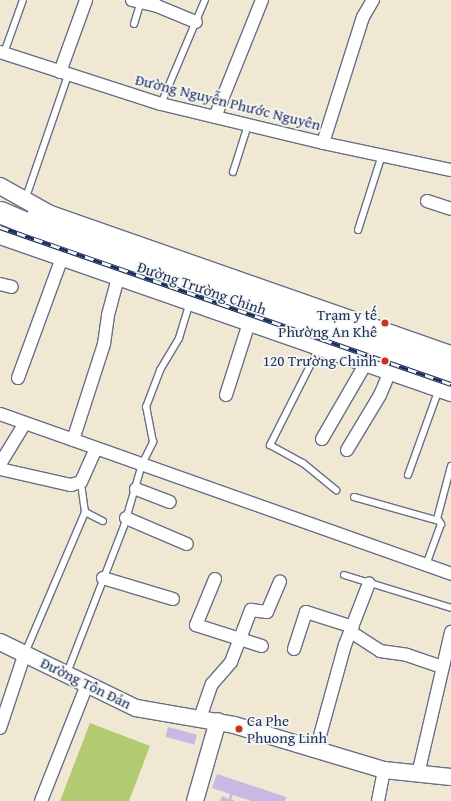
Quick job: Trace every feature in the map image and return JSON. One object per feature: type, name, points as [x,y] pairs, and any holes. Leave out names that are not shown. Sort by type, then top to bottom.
[{"type":"highway","name":"Đường Trường Chinh","points":[[0,197],[65,241],[451,357]]},
{"type":"highway","name":"Đường Trường Chinh","points":[[0,212],[65,241],[447,386]]},
{"type":"street","points":[[64,73],[86,0]]},
{"type":"street","points":[[215,117],[262,0]]},
{"type":"street","points":[[323,143],[363,17],[373,0]]},
{"type":"street","points":[[138,1],[157,6],[196,22]]},
{"type":"street","name":"Đường Nguyễn Phước Nguyên","points":[[2,53],[161,104],[323,143],[451,170]]},
{"type":"street","points":[[0,186],[25,200],[65,241]]},
{"type":"street","points":[[427,201],[451,209]]},
{"type":"street","points":[[0,220],[65,241]]},
{"type":"street","name":"Đường Trường Chinh","points":[[0,236],[65,241],[118,277],[390,372],[447,386]]},
{"type":"street","points":[[18,378],[65,241]]},
{"type":"street","points":[[73,440],[104,344],[108,314],[118,277]]},
{"type":"street","points":[[0,284],[12,287]]},
{"type":"street","points":[[226,395],[249,323]]},
{"type":"street","points":[[322,439],[366,363]]},
{"type":"street","points":[[347,450],[383,389],[390,372]]},
{"type":"street","points":[[0,414],[451,574]]},
{"type":"street","points":[[0,464],[25,423]]},
{"type":"street","points":[[0,468],[71,486],[81,482],[96,448]]},
{"type":"street","points":[[136,489],[170,502]]},
{"type":"street","points":[[126,518],[188,544]]},
{"type":"street","points":[[103,578],[173,599]]},
{"type":"street","points":[[215,579],[196,625],[262,646]]},
{"type":"street","points":[[200,718],[212,684],[231,662],[238,638],[252,610],[267,612],[280,582]]},
{"type":"street","points":[[316,750],[352,630],[370,583]]},
{"type":"street","points":[[294,649],[306,612],[352,630],[380,651],[407,655],[442,667]]},
{"type":"street","points":[[418,774],[451,632]]},
{"type":"street","name":"Đường Tôn Đản","points":[[0,642],[136,708],[218,722],[384,770],[451,777]]},
{"type":"street","points":[[0,728],[25,653]]},
{"type":"street","points":[[41,801],[87,685]]},
{"type":"street","points":[[195,801],[218,722]]},
{"type":"street","points":[[378,801],[384,770]]},
{"type":"lane","points":[[2,53],[23,0]]},
{"type":"lane","points":[[161,104],[206,0]]},
{"type":"lane","points":[[134,24],[138,1]]},
{"type":"lane","points":[[25,200],[64,73]]},
{"type":"lane","points":[[234,172],[248,125]]},
{"type":"lane","points":[[358,230],[382,155]]},
{"type":"lane","points":[[66,674],[126,518],[136,489],[142,464],[153,442],[146,407],[160,370],[179,338],[190,302]]},
{"type":"lane","points":[[319,347],[270,445],[303,464],[336,490]]},
{"type":"lane","points":[[408,475],[447,386]]},
{"type":"lane","points":[[437,519],[451,466]]},
{"type":"lane","points":[[25,653],[85,512],[81,482]]},
{"type":"lane","points":[[354,497],[437,519],[441,524],[426,565]]},
{"type":"lane","points":[[85,512],[103,521]]},
{"type":"lane","points":[[344,575],[451,608]]},
{"type":"green space","points":[[90,723],[150,746],[129,801],[60,801]]},
{"type":"building","points":[[168,727],[197,735],[194,744],[165,737]]},
{"type":"building","points":[[217,774],[286,797],[285,801],[251,801],[233,795],[231,799],[235,801],[220,801],[222,796],[229,799],[230,794],[212,788]]},
{"type":"railway","points":[[0,227],[451,384]]},
{"type":"place","name":"Trạm y tế Phường An Khê","points":[[385,323]]},
{"type":"place","name":"120 Trường Chinh","points":[[385,361]]},
{"type":"place","name":"Ca Phe Phuong Linh","points":[[239,729]]}]
